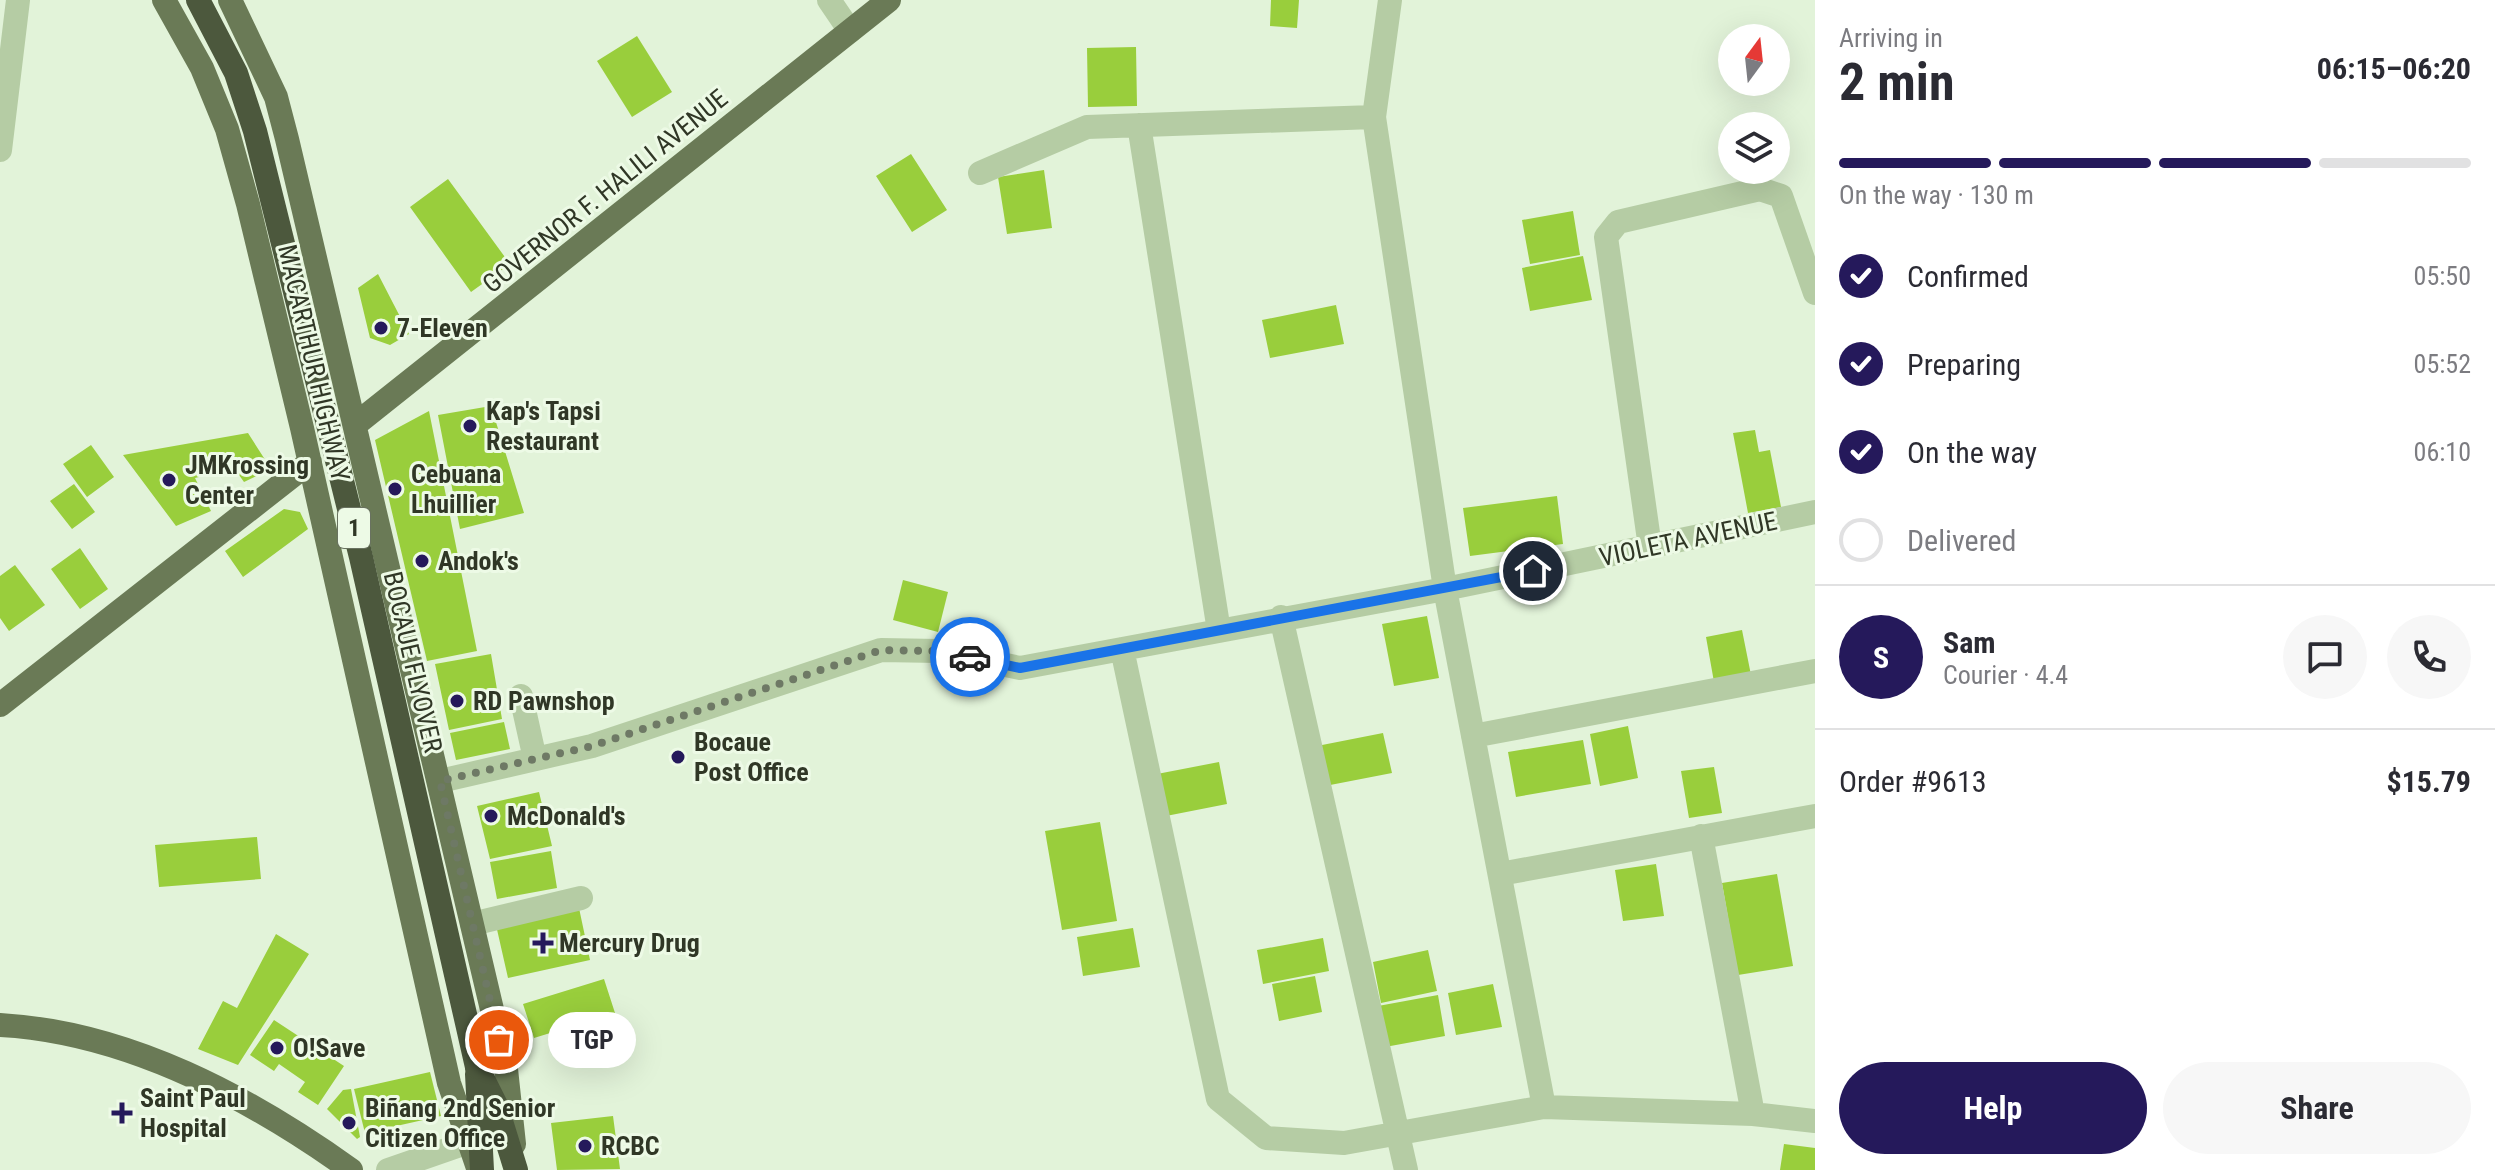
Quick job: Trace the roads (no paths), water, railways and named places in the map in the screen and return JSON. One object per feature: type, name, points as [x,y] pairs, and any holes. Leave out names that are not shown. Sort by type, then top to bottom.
[{"type":"highway","name":"BOCAUE FLYOVER","points":[[198,0],[236,73],[264,168],[361,557],[477,1067],[480,1170]]},
{"type":"highway","name":"BOCAUE FLYOVER","points":[[477,1067],[496,1105],[516,1170]]},
{"type":"main road","name":"MACARTHUR HIGHWAY","points":[[164,0],[202,68],[227,129],[310,462],[449,1083],[480,1170]]},
{"type":"main road","name":"MACARTHUR HIGHWAY","points":[[230,0],[276,97],[356,424],[506,1069],[516,1170]]},
{"type":"main road","name":"GOVERNOR F. HALILI AVENUE","points":[[356,424],[889,0]]},
{"type":"main road","points":[[0,705],[310,462]]},
{"type":"main road","points":[[0,1025],[83,1038],[164,1065],[244,1100],[351,1170]]},
{"type":"street","points":[[0,150],[18,0]]},
{"type":"street","points":[[829,0],[850,31]]},
{"type":"street","points":[[1390,0],[1374,117],[1445,589],[1544,1107]]},
{"type":"street","points":[[980,173],[1087,127],[1374,117]]},
{"type":"street","points":[[1139,125],[1219,631]]},
{"type":"street","points":[[1650,547],[1606,237],[1609,229],[1618,222],[1703,202],[1760,189],[1772,191],[1781,196],[1815,293]]},
{"type":"street","name":"VIOLETA AVENUE","points":[[440,781],[592,746],[881,650],[938,651],[1020,668],[1281,617],[1445,589],[1815,512]]},
{"type":"street","points":[[1281,617],[1400,1131],[1406,1170]]},
{"type":"street","points":[[1122,649],[1218,1099],[1266,1138],[1344,1143],[1544,1107],[1753,1114],[1815,1121]]},
{"type":"street","points":[[1473,736],[1815,671]]},
{"type":"street","points":[[521,696],[535,759]]},
{"type":"street","points":[[1500,874],[1815,816]]},
{"type":"street","points":[[1701,836],[1753,1114]]},
{"type":"street","points":[[472,924],[581,898]]},
{"type":"street","points":[[388,1170],[469,1142]]},
{"type":"place","name":"7-Eleven","points":[[381,328]]},
{"type":"place","name":"Kap's Tapsi Restaurant","points":[[470,426]]},
{"type":"place","name":"JMKrossing Center","points":[[169,480]]},
{"type":"place","name":"Cebuana Lhuillier","points":[[395,489]]},
{"type":"place","name":"Andok's","points":[[422,561]]},
{"type":"place","name":"RD Pawnshop","points":[[457,701]]},
{"type":"place","name":"Bocaue Post Office","points":[[678,757]]},
{"type":"place","name":"McDonald's","points":[[491,816]]},
{"type":"place","name":"Mercury Drug","points":[[543,943]]},
{"type":"place","name":"TGP","points":[[499,1040]]},
{"type":"place","name":"O!Save","points":[[277,1048]]},
{"type":"place","name":"Saint Paul Hospital","points":[[122,1113]]},
{"type":"place","name":"Biñang 2nd Senior Citizen Office","points":[[349,1123]]},
{"type":"place","name":"RCBC","points":[[585,1146]]}]
